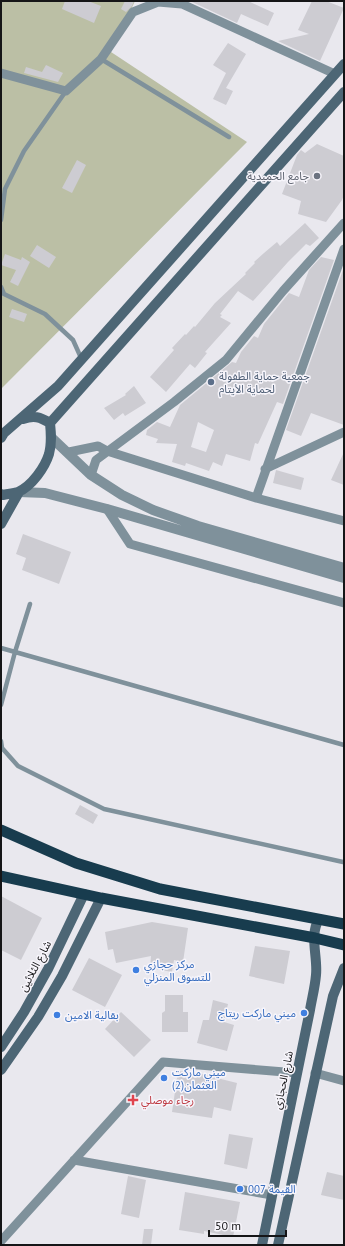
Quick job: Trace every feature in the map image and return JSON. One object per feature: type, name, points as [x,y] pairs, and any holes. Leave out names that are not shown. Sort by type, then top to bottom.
[{"type":"highway","points":[[1,830],[76,863],[160,889],[344,924]]},
{"type":"highway","points":[[1,876],[100,898],[315,938],[344,945]]},
{"type":"main road","points":[[1,438],[4,433],[58,386],[82,360],[344,64]]},
{"type":"main road","points":[[1,494],[3,495],[19,492],[29,485],[49,454],[51,437],[50,422],[344,92]]},
{"type":"main road","points":[[19,420],[32,416],[40,417],[50,422]]},
{"type":"main road","points":[[1,524],[19,492]]},
{"type":"main road","name":"شارع الثلاثين","points":[[1,1047],[24,1012],[48,969],[84,894]]},
{"type":"main road","points":[[1,1070],[38,1017],[62,976],[100,898]]},
{"type":"main road","name":"شارع الحجازي","points":[[262,1245],[310,1010],[316,974],[314,929],[319,919]]},
{"type":"main road","points":[[278,1245],[332,996],[344,968]]},
{"type":"street","points":[[1,73],[66,92],[100,59],[133,12],[158,2],[182,4],[335,74]]},
{"type":"street","points":[[92,475],[96,460],[174,402],[226,360],[283,291],[344,223]]},
{"type":"street","points":[[256,498],[344,249]]},
{"type":"street","points":[[265,469],[344,432]]},
{"type":"street","points":[[51,437],[69,452],[92,475],[122,496],[153,510],[198,526],[344,568]]},
{"type":"street","points":[[69,452],[98,446],[107,451],[256,498],[344,521]]},
{"type":"street","points":[[19,492],[45,493],[107,509],[344,578]]},
{"type":"street","points":[[107,509],[130,544],[344,603]]},
{"type":"street","points":[[1,1241],[163,1062],[297,1073]]},
{"type":"street","points":[[316,1073],[344,1081]]},
{"type":"street","points":[[74,1160],[272,1195]]},
{"type":"lane","points":[[100,59],[229,137]]},
{"type":"lane","points":[[1,220],[5,189],[24,151],[66,92]]},
{"type":"lane","points":[[1,287],[4,294],[45,314],[73,340],[82,360]]},
{"type":"lane","points":[[1,705],[30,604]]},
{"type":"lane","points":[[1,648],[344,745]]},
{"type":"lane","points":[[1,741],[2,748],[18,766],[104,809],[344,861]]},
{"type":"green space","points":[[1,1],[135,1],[111,52],[247,142],[1,389]]},
{"type":"building","points":[[65,1],[88,1],[101,6],[94,23],[62,9]]},
{"type":"building","points":[[125,1],[134,1],[132,6],[126,12],[121,9]]},
{"type":"building","points":[[190,1],[248,1],[274,13],[268,26],[241,14],[237,23]]},
{"type":"building","points":[[312,1],[326,1],[344,8],[320,61],[278,41],[309,34],[298,30]]},
{"type":"building","points":[[228,43],[246,54],[226,88],[233,91],[226,105],[213,99],[226,73],[213,65]]},
{"type":"building","points":[[46,65],[63,73],[58,82],[24,73],[26,67],[42,72]]},
{"type":"building","points":[[317,144],[344,156],[344,195],[326,222],[298,214],[301,201],[282,194],[297,155],[301,150],[305,153]]},
{"type":"building","points":[[77,160],[86,165],[72,193],[62,188]]},
{"type":"building","points":[[305,223],[319,238],[310,246],[306,244],[253,301],[238,291],[220,314],[222,315],[220,317],[231,323],[205,352],[207,353],[195,368],[190,364],[166,392],[150,377],[174,350],[172,348],[185,334],[186,335],[194,326],[195,327],[215,303],[246,274],[245,273],[255,263],[254,262],[277,242],[280,246]]},
{"type":"building","points":[[37,245],[56,257],[49,268],[30,256]]},
{"type":"building","points":[[5,254],[21,260],[22,257],[30,262],[18,286],[10,282],[16,270],[1,265]]},
{"type":"building","points":[[321,257],[334,260],[283,404],[277,402],[258,444],[255,443],[250,461],[226,454],[222,466],[213,462],[209,471],[186,463],[185,466],[172,462],[177,444],[156,443],[158,439],[146,435],[147,430],[157,422],[170,427],[180,405],[232,362],[236,363],[241,352],[254,336],[258,338],[264,324],[289,293],[299,297],[309,270]],"holes":[[[198,422],[214,430],[206,452],[191,447]]]},
{"type":"building","points":[[344,267],[344,425],[311,413],[301,436],[286,430]]},
{"type":"building","points":[[12,309],[27,314],[24,322],[9,317]]},
{"type":"building","points":[[134,386],[146,403],[125,416],[123,413],[114,420],[104,408],[126,395],[125,394]]},
{"type":"building","points":[[344,452],[344,485],[331,480]]},
{"type":"building","points":[[276,470],[304,478],[301,490],[273,483]]},
{"type":"building","points":[[23,534],[71,552],[59,584],[22,570],[26,558],[16,554]]},
{"type":"building","points":[[80,805],[98,815],[93,824],[75,814]]},
{"type":"building","points":[[1,896],[42,918],[21,960],[1,950]]},
{"type":"building","points":[[152,922],[188,928],[183,962],[174,960],[172,972],[150,968],[151,956],[116,963],[113,949],[108,950],[105,932]]},
{"type":"building","points":[[255,946],[290,951],[284,984],[249,976]]},
{"type":"building","points":[[89,958],[122,975],[105,1007],[72,990]]},
{"type":"building","points":[[165,995],[183,995],[183,1012],[188,1012],[188,1032],[162,1032],[162,1013],[165,1011]]},
{"type":"building","points":[[213,1000],[228,1004],[224,1022],[234,1025],[227,1051],[197,1043],[203,1020],[209,1020]]},
{"type":"building","points":[[121,1012],[151,1040],[134,1057],[105,1029]]},
{"type":"building","points":[[178,1071],[201,1074],[237,1083],[231,1111],[214,1107],[212,1118],[172,1112]]},
{"type":"building","points":[[229,1134],[253,1138],[247,1169],[224,1164]]},
{"type":"building","points":[[327,1172],[344,1176],[344,1200],[321,1195]]},
{"type":"building","points":[[128,1176],[146,1180],[139,1218],[121,1214]]},
{"type":"building","points":[[185,1192],[240,1202],[233,1237],[204,1231],[204,1234],[179,1230]]},
{"type":"building","points":[[144,1229],[153,1229],[151,1245],[142,1245]]},
{"type":"place","name":"جامع الحميدية","points":[[317,176]]},
{"type":"place","name":"جمعية حماية الطفولة لحماية الأيتام","points":[[211,382]]},
{"type":"place","name":"مركز حجازي للتسوق المنزلي","points":[[136,970]]},
{"type":"place","name":"ميني ماركت ريتاج","points":[[304,1013]]},
{"type":"place","name":"بقالية الامين","points":[[57,1015]]},
{"type":"place","name":"ميني ماركت العثمان(2)","points":[[164,1078]]},
{"type":"place","name":"رجاء موصلي","points":[[133,1100]]},
{"type":"place","name":"القيمة 007","points":[[240,1189]]}]
